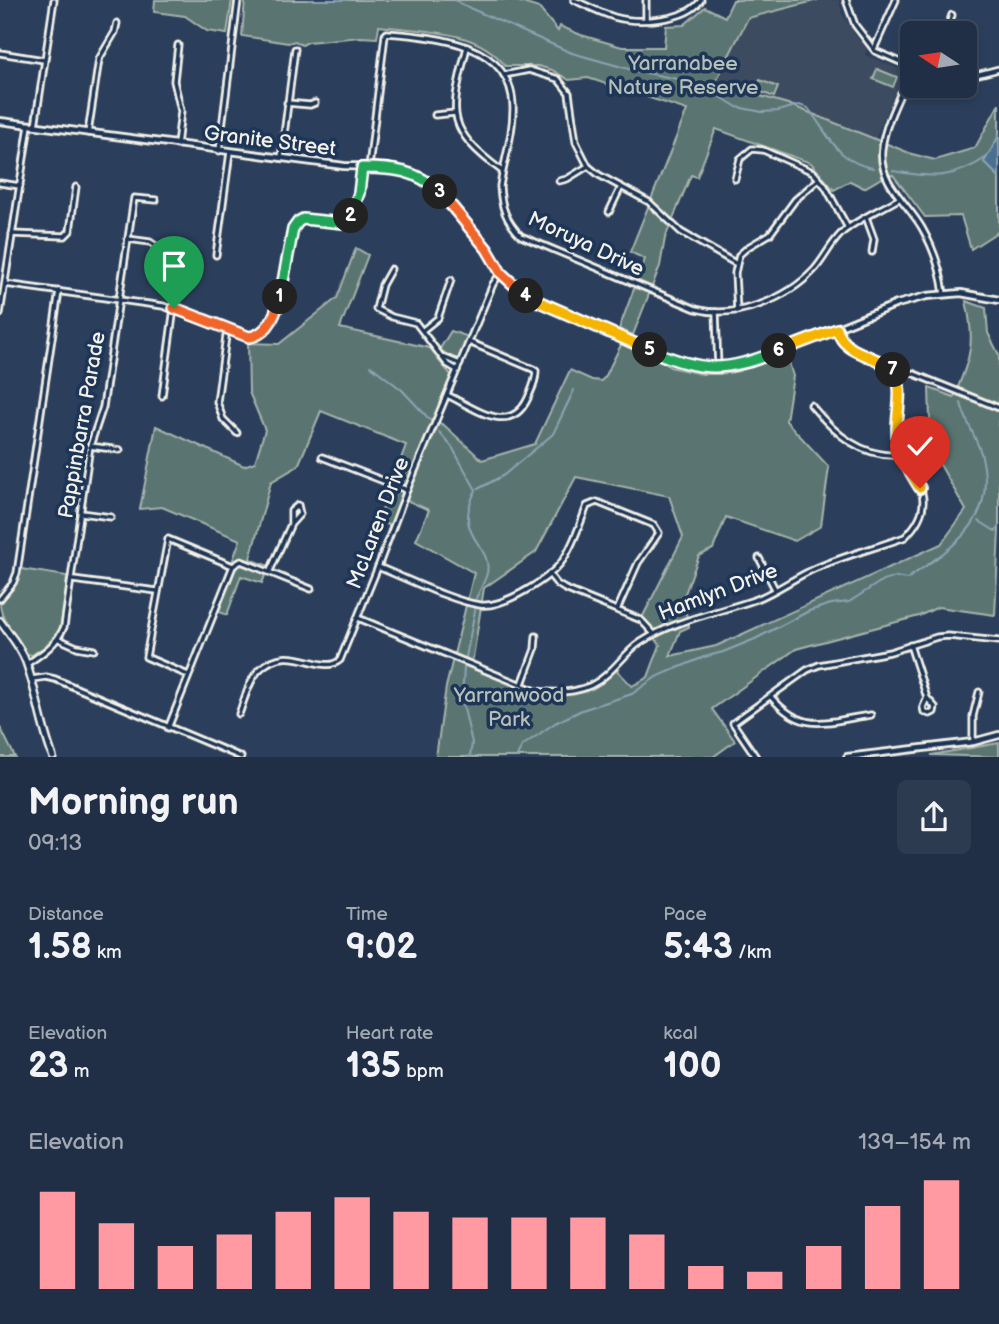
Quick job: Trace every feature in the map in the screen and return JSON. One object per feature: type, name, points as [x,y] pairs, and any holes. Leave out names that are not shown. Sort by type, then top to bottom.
[{"type":"main road","points":[[0,621],[27,664],[53,757]]},
{"type":"street","points":[[0,314],[54,0]]},
{"type":"street","points":[[219,151],[238,0]]},
{"type":"street","points":[[574,0],[614,17],[646,19],[680,16],[693,9],[701,0]]},
{"type":"street","points":[[646,0],[646,19]]},
{"type":"street","points":[[846,0],[855,25],[874,49],[900,62]]},
{"type":"street","points":[[874,49],[896,0]]},
{"type":"street","points":[[950,21],[952,15]]},
{"type":"street","points":[[88,133],[99,59],[115,32],[117,23]]},
{"type":"street","points":[[369,168],[384,35],[423,36],[467,47],[489,58],[504,75],[522,70],[537,71],[558,79],[569,93],[576,142],[588,166],[599,175],[649,202],[681,232],[736,263]]},
{"type":"street","points":[[177,145],[181,111],[174,81],[178,45]]},
{"type":"street","points":[[467,47],[457,90],[455,113],[466,139],[475,150],[502,171]]},
{"type":"street","points":[[281,158],[295,49]]},
{"type":"street","points":[[0,53],[44,60]]},
{"type":"street","points":[[977,76],[999,69]]},
{"type":"street","name":"Moruya Drive","points":[[504,75],[509,85],[513,107],[500,187],[503,210],[512,227],[521,236],[689,306],[716,313],[737,310],[768,300],[797,285],[818,266],[837,238],[848,228],[900,198]]},
{"type":"street","points":[[900,98],[882,147],[881,162],[886,175],[933,248],[942,275],[944,294]]},
{"type":"street","points":[[287,103],[315,103]]},
{"type":"street","points":[[435,115],[455,113]]},
{"type":"street","name":"Granite Street","points":[[0,121],[219,151],[362,168],[399,169],[430,183],[472,230],[501,273],[521,293],[690,365],[718,368],[750,363],[897,304],[944,294],[976,295],[999,300]]},
{"type":"street","points":[[735,179],[740,159],[752,149],[763,150],[799,165],[813,172],[848,228]]},
{"type":"street","points":[[216,255],[230,152]]},
{"type":"street","points":[[559,181],[568,179],[588,166]]},
{"type":"street","points":[[355,167],[362,176]]},
{"type":"street","points":[[5,284],[174,308],[249,337],[257,336],[269,324],[279,303],[293,229],[303,219],[339,223],[347,221],[355,207],[362,168]]},
{"type":"street","points":[[737,310],[736,263],[743,251],[770,234],[795,200],[818,179]]},
{"type":"street","points":[[0,183],[20,186]]},
{"type":"street","points":[[12,234],[65,236],[71,227],[76,187]]},
{"type":"street","points":[[609,212],[621,187]]},
{"type":"street","name":"Pappinbarra Parade","points":[[59,639],[73,580],[90,446],[103,407],[134,198],[156,200]]},
{"type":"street","points":[[866,218],[874,239],[872,252]]},
{"type":"street","points":[[128,239],[150,242],[156,246]]},
{"type":"street","points":[[391,269],[382,285],[376,309],[392,317],[411,321],[423,330],[431,346],[447,364],[457,370]]},
{"type":"street","name":"McLaren Drive","points":[[239,714],[254,676],[273,662],[294,656],[327,666],[340,660],[492,284],[501,273]]},
{"type":"street","points":[[423,330],[438,318],[451,280]]},
{"type":"street","points":[[0,599],[18,573],[59,291]]},
{"type":"street","points":[[162,396],[174,308]]},
{"type":"street","points":[[716,313],[718,368]]},
{"type":"street","points":[[228,329],[217,402],[223,419],[237,433]]},
{"type":"street","points":[[837,329],[840,340],[846,346],[884,363],[896,374],[912,373],[999,408]]},
{"type":"street","points":[[447,395],[494,417],[506,418],[522,409],[535,381],[536,371],[533,369],[469,342]]},
{"type":"street","points":[[441,356],[460,364]]},
{"type":"street","name":"Hamlyn Drive","points":[[358,618],[536,691],[554,693],[588,688],[606,676],[626,653],[654,634],[697,617],[759,598],[814,569],[905,537],[915,528],[921,515],[923,499],[920,488],[901,455],[896,425],[900,391],[896,374]]},
{"type":"street","points":[[811,405],[836,433],[854,446],[873,454],[901,455]]},
{"type":"street","points":[[90,446],[120,450]]},
{"type":"street","points":[[322,457],[407,490]]},
{"type":"street","points":[[378,567],[478,605],[500,603],[549,574],[561,563],[587,506],[597,502],[654,525],[659,533],[638,563],[617,610]]},
{"type":"street","points":[[270,571],[291,524],[300,514],[298,505],[291,511],[291,524]]},
{"type":"street","points":[[81,513],[111,517]]},
{"type":"street","points":[[188,675],[146,657],[168,539],[233,566]]},
{"type":"street","points":[[759,558],[775,589]]},
{"type":"street","points":[[168,728],[233,566],[241,561],[311,589]]},
{"type":"street","points":[[549,574],[565,589],[641,620],[654,634]]},
{"type":"street","points":[[73,580],[158,591]]},
{"type":"street","points":[[522,684],[535,649],[536,636]]},
{"type":"street","points":[[755,757],[733,723],[814,667],[890,652],[948,636],[999,641]]},
{"type":"street","points":[[27,664],[45,653],[59,639],[77,647],[94,650]]},
{"type":"street","points":[[909,645],[928,698],[935,706],[934,712],[930,714],[924,712],[923,707],[928,698]]},
{"type":"street","points":[[30,679],[55,679],[241,757]]},
{"type":"street","points":[[973,742],[973,716],[979,692]]},
{"type":"street","points":[[771,697],[787,714],[803,722],[816,723],[871,715]]},
{"type":"street","points":[[847,757],[900,754],[999,735]]},
{"type":"shaded area","points":[[817,0],[839,0],[842,13],[867,49],[865,55],[900,69],[900,80],[875,139],[788,104],[715,83],[748,18]]},
{"type":"shaded area","points":[[999,136],[999,177],[984,162]]},
{"type":"green space","points":[[155,0],[232,0],[227,34],[207,31],[185,16],[154,12]]},
{"type":"green space","name":"Yarranabee Nature Reserve","points":[[245,0],[513,0],[539,8],[558,31],[560,26],[622,47],[664,47],[666,26],[684,25],[705,7],[725,17],[733,0],[818,0],[748,18],[715,83],[788,104],[912,154],[935,160],[975,148],[999,104],[999,231],[971,249],[961,216],[925,217],[893,175],[864,188],[850,181],[834,190],[811,163],[716,129],[697,177],[691,175],[665,238],[660,266],[633,335],[619,329],[645,259],[630,252],[687,110],[588,78],[569,80],[552,70],[538,66],[505,66],[494,54],[465,38],[430,31],[379,26],[377,38],[360,37],[308,42],[302,45],[295,41],[288,43],[242,36]]},
{"type":"green space","points":[[877,69],[897,77],[893,87],[873,79]]},
{"type":"green space","points":[[760,80],[778,87],[774,97],[756,90]]},
{"type":"green space","name":"Yarranwood Park","points":[[356,248],[368,255],[340,328],[439,350],[451,331],[469,337],[461,356],[456,360],[440,350],[436,357],[452,376],[437,422],[444,425],[482,460],[535,444],[570,370],[601,381],[622,343],[640,353],[660,359],[670,367],[702,374],[722,374],[739,371],[763,360],[788,359],[793,376],[786,421],[829,467],[821,526],[795,541],[726,517],[713,549],[699,556],[683,599],[689,627],[680,631],[670,656],[716,646],[941,544],[966,510],[931,449],[929,388],[954,397],[970,350],[971,329],[966,301],[986,308],[988,333],[999,355],[999,530],[995,615],[938,607],[919,616],[796,649],[712,709],[735,741],[713,757],[436,757],[446,687],[474,573],[416,540],[429,510],[404,499],[394,527],[378,521],[406,445],[321,411],[298,466],[271,482],[250,559],[269,566],[262,583],[241,576],[227,615],[215,610],[240,540],[162,507],[140,509],[156,426],[244,466],[255,462],[265,430],[249,392],[248,343],[279,344],[337,298]],"holes":[[[576,477],[669,496],[683,537],[641,620],[660,645],[648,677],[632,686],[614,667],[588,688],[554,693],[536,690],[472,664],[484,588],[536,552]]]},
{"type":"green space","points":[[21,569],[67,576],[59,632],[50,643],[32,655],[27,654],[6,623],[0,603],[14,588]]},
{"type":"green space","points":[[0,727],[15,757],[0,757]]},
{"type":"green space","points":[[999,743],[999,757],[931,755]]},
{"type":"waterway","points":[[309,0],[348,0]]},
{"type":"waterway","points":[[455,0],[572,53],[636,71],[698,83],[737,107],[762,112],[799,105],[808,108],[842,153],[861,165],[873,168]]},
{"type":"waterway","points":[[995,143],[999,135]]},
{"type":"waterway","points":[[893,171],[942,175],[963,170],[987,157]]},
{"type":"waterway","points":[[371,366],[402,390],[431,421]]},
{"type":"waterway","points":[[478,489],[504,475],[553,434],[574,390]]},
{"type":"waterway","points":[[517,757],[522,746],[555,723],[582,710],[632,694],[656,677],[755,639],[809,611],[849,602],[880,582],[896,577],[907,579],[941,555],[969,529],[984,497],[985,477],[981,453],[961,403]]},
{"type":"waterway","points":[[439,432],[452,447],[476,490],[468,519],[470,529],[487,563],[487,573],[476,598]]},
{"type":"waterway","points":[[979,521],[995,531],[999,529]]},
{"type":"waterway","points":[[466,657],[475,610]]},
{"type":"waterway","points":[[464,667],[462,700],[472,743],[470,757]]},
{"type":"route","points":[[174,308],[249,337],[257,336],[269,324],[277,310],[293,229],[298,222],[303,219],[339,223],[347,221],[352,216],[358,200],[362,168],[399,169],[421,177],[443,195],[487,249],[501,273],[521,293],[659,354],[690,365],[708,368],[733,367],[837,329],[840,340],[846,346],[884,363],[896,374],[900,391],[897,440],[901,455],[920,488]]}]
